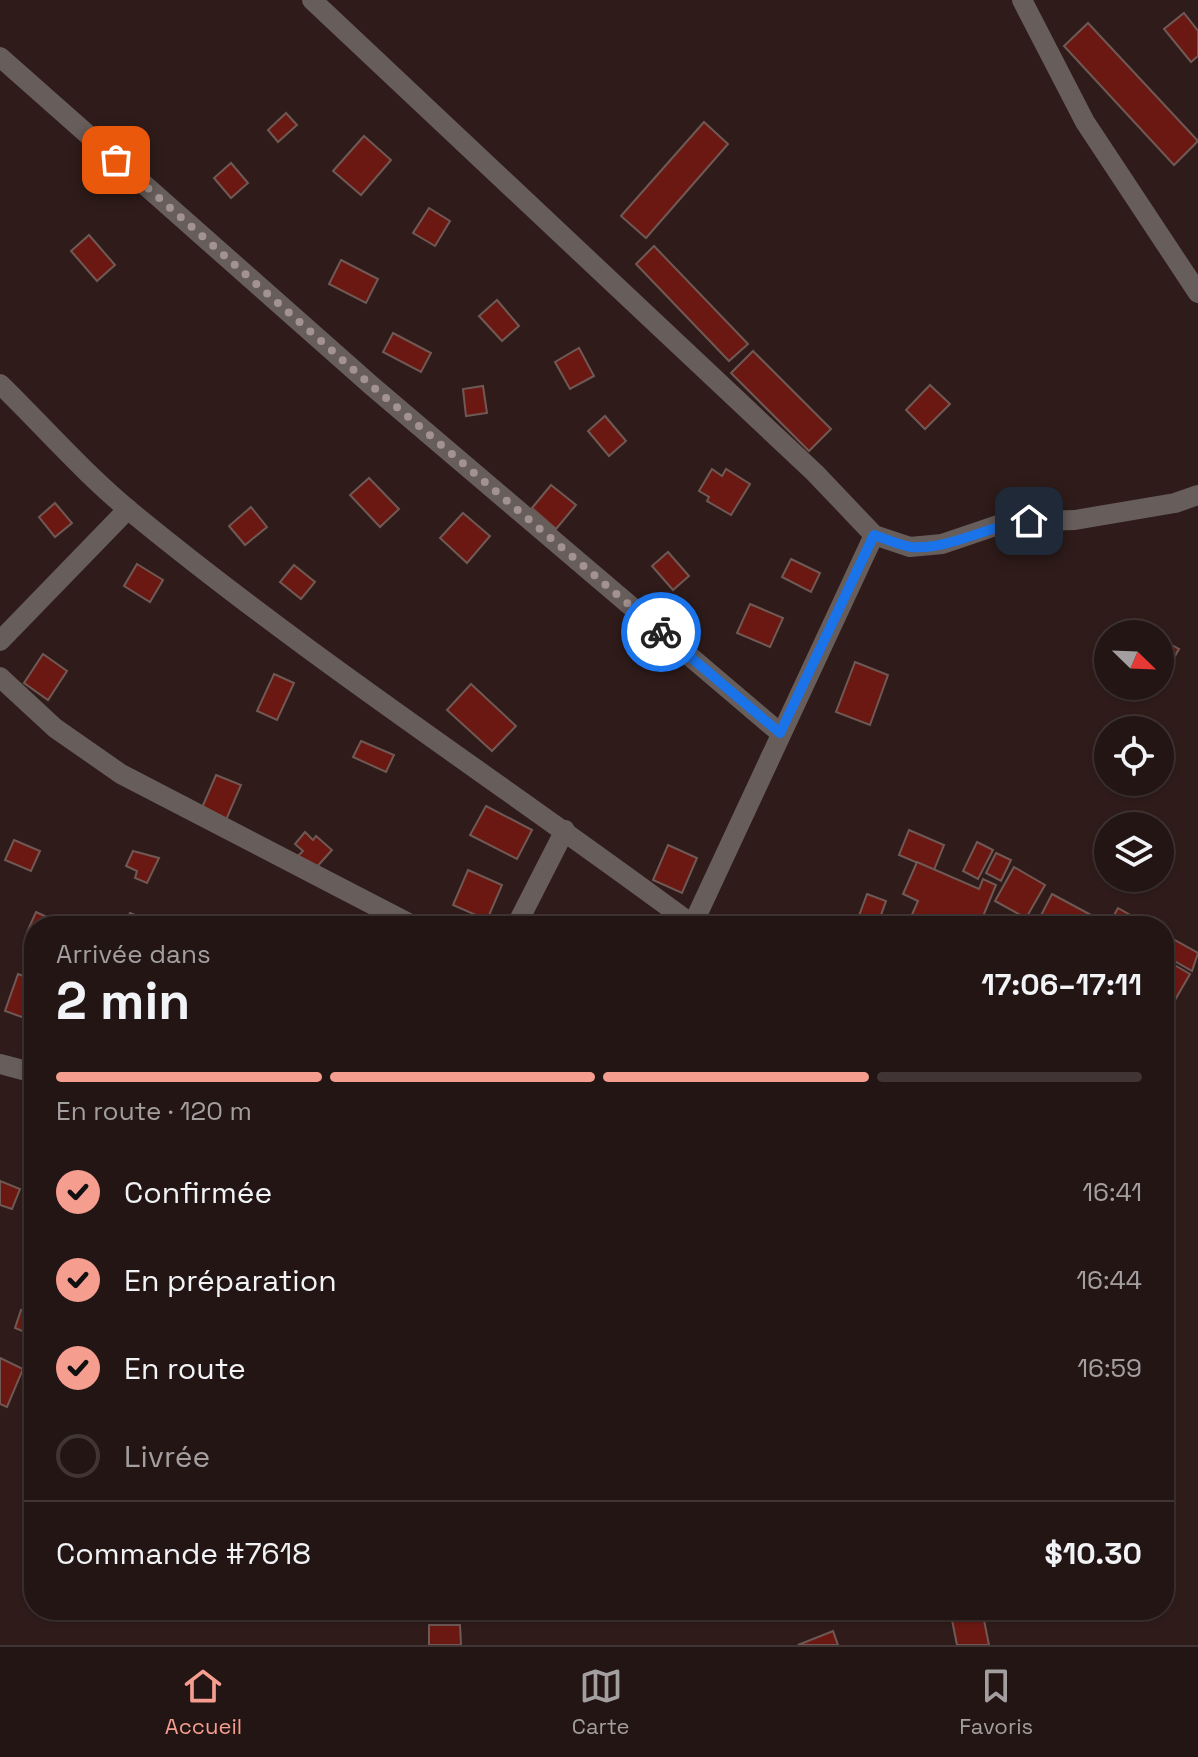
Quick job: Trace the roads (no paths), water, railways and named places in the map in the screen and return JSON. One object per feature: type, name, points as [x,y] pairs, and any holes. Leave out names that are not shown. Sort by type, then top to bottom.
[{"type":"street","points":[[312,0],[815,473],[874,535],[910,547],[942,544],[1007,522],[1075,520],[1175,503],[1198,495]]},
{"type":"street","points":[[1022,0],[1028,17],[1085,122],[1198,293]]},
{"type":"street","points":[[0,57],[372,386],[780,733]]},
{"type":"street","points":[[0,384],[128,509],[338,672],[565,830],[679,916]]},
{"type":"street","points":[[0,641],[128,509]]},
{"type":"street","points":[[697,916],[874,535]]},
{"type":"street","points":[[0,677],[55,728],[121,774],[395,916]]},
{"type":"street","points":[[521,916],[565,830]]},
{"type":"street","points":[[0,1064],[24,1070]]}]
